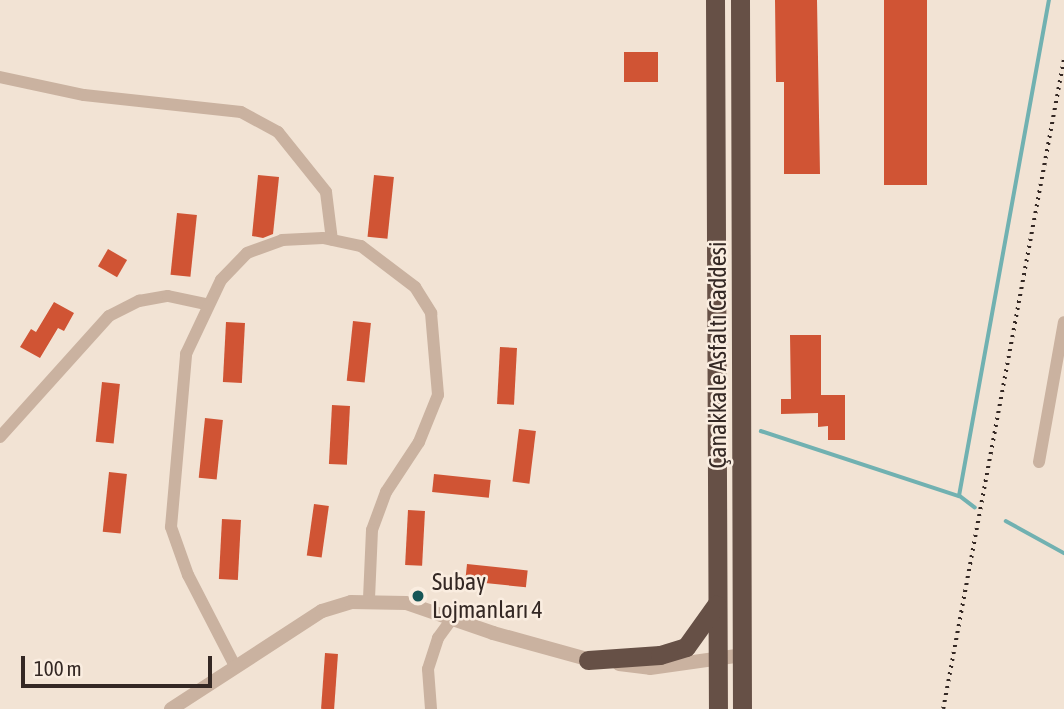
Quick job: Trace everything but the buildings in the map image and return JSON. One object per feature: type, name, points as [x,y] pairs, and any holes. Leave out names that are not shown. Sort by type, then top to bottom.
[{"type":"highway","name":"Çanakkale Asfaltı Caddesi","points":[[715,0],[718,709]]},
{"type":"highway","name":"Çanakkale Asfaltı Caddesi","points":[[740,0],[742,709]]},
{"type":"highway","points":[[588,660],[660,655],[686,647],[699,635],[717,604]]},
{"type":"street","points":[[0,77],[84,95],[242,112],[278,132],[326,192],[332,240]]},
{"type":"street","points":[[235,666],[188,575],[171,527],[186,354],[206,304],[247,253],[282,240],[332,240],[360,246],[415,287],[431,313],[437,348],[438,395],[419,442],[386,492],[372,530],[369,600]]},
{"type":"street","points":[[0,437],[109,316],[139,301],[168,296],[206,304]]},
{"type":"street","points":[[1039,462],[1064,322]]},
{"type":"street","points":[[171,709],[322,611],[369,600],[406,603],[588,660],[650,668],[742,655]]},
{"type":"street","points":[[431,709],[428,669],[438,638],[453,617]]},
{"type":"waterway","points":[[975,508],[959,496],[1049,0]]},
{"type":"waterway","points":[[761,431],[959,496]]},
{"type":"waterway","points":[[1006,521],[1064,553]]},
{"type":"railway","points":[[943,709],[1064,58]]},
{"type":"place","name":"Subay Lojmanları 4","points":[[418,596]]}]
